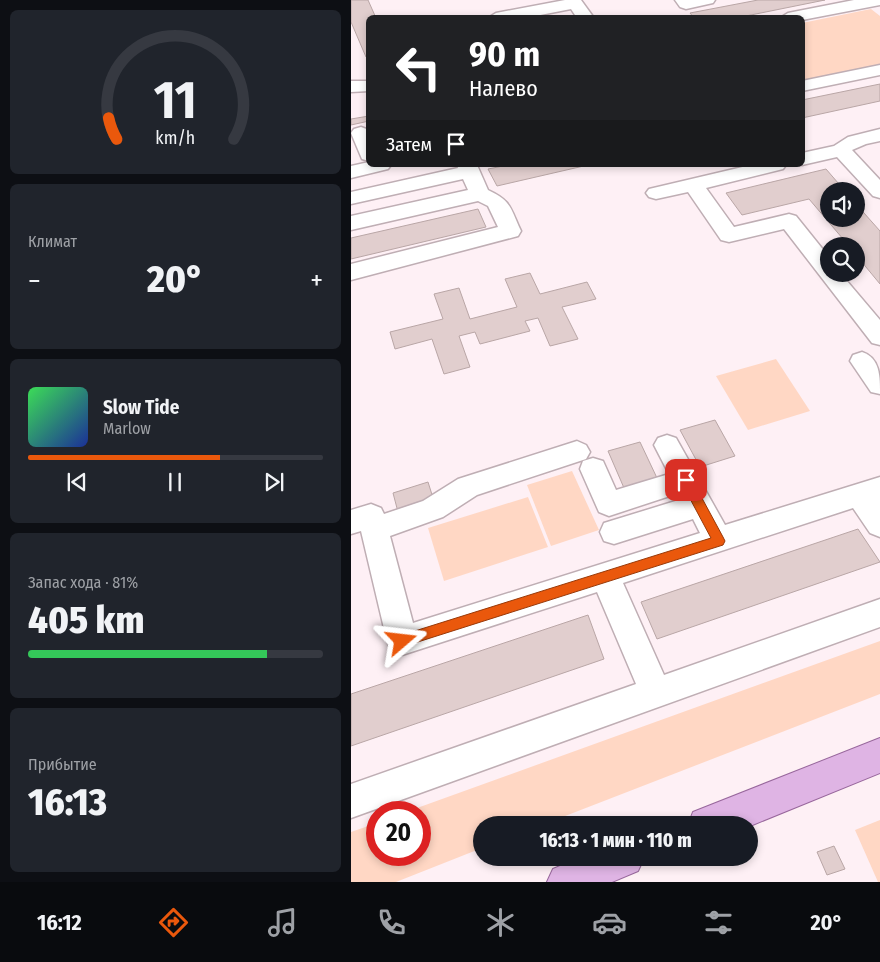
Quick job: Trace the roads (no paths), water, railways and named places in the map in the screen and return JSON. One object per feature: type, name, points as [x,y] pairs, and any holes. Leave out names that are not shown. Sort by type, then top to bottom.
[{"type":"main road","points":[[728,816],[880,755]]},
{"type":"main road","points":[[566,882],[605,866]]},
{"type":"lane","points":[[683,0],[687,4],[707,0]]},
{"type":"lane","points":[[803,15],[879,0]]},
{"type":"lane","points":[[512,15],[575,3],[584,15]]},
{"type":"lane","points":[[805,85],[880,70]]},
{"type":"lane","points":[[351,86],[356,88],[366,86]]},
{"type":"lane","points":[[361,133],[366,145]]},
{"type":"lane","points":[[805,158],[841,150],[847,144],[856,140],[880,135]]},
{"type":"lane","points":[[841,150],[880,192]]},
{"type":"lane","points":[[351,172],[366,166]]},
{"type":"lane","points":[[375,167],[381,191]]},
{"type":"lane","points":[[656,193],[768,167]]},
{"type":"lane","points":[[351,198],[468,169],[480,194]]},
{"type":"lane","points":[[693,185],[729,235],[789,222],[820,262]]},
{"type":"lane","points":[[351,223],[480,194],[497,202],[510,231],[351,272]]},
{"type":"lane","points":[[836,282],[880,338]]},
{"type":"lane","points":[[862,361],[880,385]]},
{"type":"lane","points":[[667,445],[719,541]]},
{"type":"lane","points":[[686,480],[609,504],[585,461],[467,486],[433,509],[363,525],[402,641],[606,578],[870,491],[880,525]]},
{"type":"lane","points":[[614,532],[700,506]]},
{"type":"lane","points":[[606,578],[655,692]]},
{"type":"lane","points":[[351,801],[880,613]]}]
